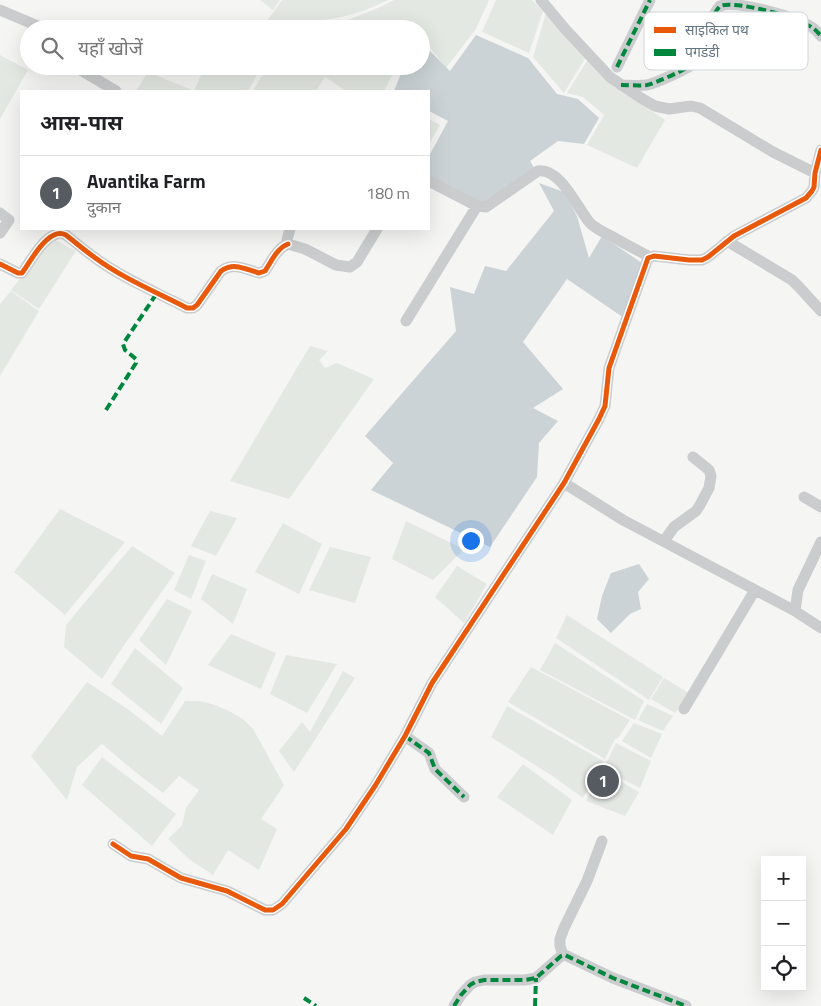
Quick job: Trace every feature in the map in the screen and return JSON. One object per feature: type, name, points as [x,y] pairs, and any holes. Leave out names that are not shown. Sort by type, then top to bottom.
[{"type":"street","points":[[541,0],[610,77],[641,98],[655,106],[669,109],[691,106],[700,108],[773,152],[815,173]]},
{"type":"street","points":[[644,12],[650,0]]},
{"type":"street","points":[[716,12],[722,4],[730,0],[755,3],[780,12]]},
{"type":"street","points":[[0,10],[24,20]]},
{"type":"street","points":[[617,67],[644,12]]},
{"type":"street","points":[[808,26],[821,36]]},
{"type":"street","points":[[621,84],[648,84],[680,70]]},
{"type":"street","points":[[90,75],[114,90]]},
{"type":"street","points":[[430,182],[477,206],[486,207],[538,170],[544,170],[560,181],[595,227],[650,257],[702,260],[740,233],[806,198],[812,192],[821,150]]},
{"type":"street","points":[[406,321],[477,206]]},
{"type":"street","points":[[0,214],[9,220],[0,234]]},
{"type":"street","points":[[288,244],[290,230]]},
{"type":"street","points":[[0,264],[18,274],[22,273],[45,242],[54,235],[62,234],[66,235],[104,264],[190,308],[197,305],[226,268],[236,266],[259,273],[264,272],[279,250],[288,244],[305,249],[336,265],[350,267],[357,262],[376,230]]},
{"type":"street","points":[[727,241],[792,280],[821,310]]},
{"type":"street","points":[[113,844],[131,856],[148,860],[181,878],[227,891],[265,910],[273,910],[282,904],[346,829],[375,786],[405,736],[422,700],[440,669],[564,483],[600,419],[605,406],[609,368],[647,260],[650,257]]},
{"type":"street","points":[[664,541],[674,527],[696,511],[709,488],[711,476],[709,470],[693,457]]},
{"type":"street","points":[[564,483],[623,520],[795,611],[821,628]]},
{"type":"street","points":[[804,497],[821,507]]},
{"type":"street","points":[[795,611],[798,590],[821,542]]},
{"type":"street","points":[[684,709],[755,590]]},
{"type":"street","points":[[405,736],[429,753],[435,769],[464,797]]},
{"type":"street","points":[[563,955],[560,939],[588,881],[602,841]]},
{"type":"street","points":[[454,1006],[461,995],[475,982],[536,978],[563,955],[567,955],[613,978],[686,1006]]},
{"type":"shaded area","points":[[260,0],[280,0],[273,10]]},
{"type":"shaded area","points":[[282,0],[388,0],[361,11],[333,19],[268,20]]},
{"type":"shaded area","points":[[394,0],[489,0],[476,29],[446,68],[430,48],[430,20],[348,20]]},
{"type":"shaded area","points":[[496,0],[532,0],[543,11],[529,53],[482,32]]},
{"type":"shaded area","points":[[546,13],[586,57],[564,93],[533,57]]},
{"type":"shaded area","points":[[476,35],[528,58],[557,94],[578,99],[599,118],[584,144],[558,141],[530,161],[535,169],[484,206],[430,179],[430,154],[448,121],[430,112],[430,90],[394,90],[400,75],[430,75],[430,51],[450,71]]},
{"type":"shaded area","points":[[0,55],[20,66],[20,75],[25,75],[0,119]]},
{"type":"shaded area","points":[[588,59],[629,95],[665,120],[637,168],[587,145],[604,115],[583,97],[567,93]]},
{"type":"shaded area","points":[[146,75],[155,75],[192,90],[137,90]]},
{"type":"shaded area","points":[[201,75],[257,75],[249,90],[194,90]]},
{"type":"shaded area","points":[[263,75],[392,75],[385,90],[344,90],[325,77],[317,90],[254,90]]},
{"type":"shaded area","points":[[430,120],[440,125],[430,142]]},
{"type":"shaded area","points":[[539,183],[564,192],[577,216],[589,258],[602,236],[642,263],[624,318],[567,279],[523,342],[563,389],[533,408],[558,421],[539,443],[537,477],[490,547],[371,490],[393,463],[365,436],[456,331],[450,287],[474,294],[485,266],[506,271],[554,211]]},
{"type":"shaded area","points":[[52,238],[76,251],[39,309],[11,290]]},
{"type":"shaded area","points":[[11,291],[39,311],[0,376],[0,304]]},
{"type":"shaded area","points":[[310,346],[328,351],[319,360],[325,368],[337,363],[374,379],[289,499],[230,481]]},
{"type":"shaded area","points":[[60,509],[125,542],[65,615],[14,572]]},
{"type":"shaded area","points":[[210,511],[237,518],[216,556],[191,546]]},
{"type":"shaded area","points":[[406,521],[464,549],[433,580],[392,559]]},
{"type":"shaded area","points":[[283,523],[322,544],[299,594],[255,572]]},
{"type":"shaded area","points":[[132,546],[175,573],[102,679],[64,647],[66,625]]},
{"type":"shaded area","points":[[330,547],[371,557],[355,603],[309,590]]},
{"type":"shaded area","points":[[189,555],[206,561],[191,599],[174,590]]},
{"type":"shaded area","points":[[639,564],[649,579],[638,592],[641,609],[630,614],[611,633],[597,619],[602,596],[611,573]]},
{"type":"shaded area","points":[[457,566],[487,584],[464,623],[435,597]]},
{"type":"shaded area","points":[[212,574],[247,589],[233,624],[201,599]]},
{"type":"shaded area","points":[[167,599],[192,611],[166,665],[139,640]]},
{"type":"shaded area","points":[[567,615],[663,677],[649,700],[556,638]]},
{"type":"shaded area","points":[[231,634],[276,653],[261,689],[208,665]]},
{"type":"shaded area","points":[[555,643],[644,701],[635,720],[540,670]]},
{"type":"shaded area","points":[[135,648],[183,688],[161,724],[111,684]]},
{"type":"shaded area","points":[[286,655],[337,664],[307,713],[270,694]]},
{"type":"shaded area","points":[[531,667],[630,720],[618,738],[615,739],[605,759],[508,702]]},
{"type":"shaded area","points":[[343,671],[355,678],[294,772],[279,751],[302,722],[310,732]]},
{"type":"shaded area","points":[[664,678],[690,694],[675,713],[651,699]]},
{"type":"shaded area","points":[[87,682],[129,710],[162,736],[185,701],[200,701],[215,705],[243,719],[253,729],[284,785],[261,819],[277,829],[259,870],[228,850],[213,875],[189,859],[168,839],[182,825],[186,808],[199,790],[179,776],[163,793],[102,744],[77,767],[67,800],[31,756]]},
{"type":"shaded area","points":[[647,704],[673,716],[663,731],[638,720]]},
{"type":"shaded area","points":[[507,706],[603,761],[583,798],[491,737]]},
{"type":"shaded area","points":[[634,723],[662,734],[651,758],[622,741]]},
{"type":"shaded area","points":[[616,743],[651,761],[640,788],[603,769]]},
{"type":"shaded area","points":[[102,757],[176,814],[152,846],[82,785]]},
{"type":"shaded area","points":[[523,764],[572,800],[553,835],[497,797]]},
{"type":"shaded area","points":[[601,770],[639,792],[625,816],[586,801]]},
{"type":"marked path","points":[[644,12],[650,0]]},
{"type":"marked path","points":[[716,12],[720,6],[728,5],[752,7],[770,12]]},
{"type":"marked path","points":[[617,67],[644,12]]},
{"type":"marked path","points":[[808,26],[821,36]]},
{"type":"marked path","points":[[621,85],[647,85],[683,70]]},
{"type":"marked path","points":[[106,410],[136,363],[136,359],[125,350],[123,344],[157,293]]},
{"type":"marked path","points":[[405,736],[429,753],[435,769],[464,797]]},
{"type":"marked path","points":[[454,1006],[461,995],[475,982],[536,978],[561,956],[565,955],[613,978],[686,1006]]},
{"type":"marked path","points":[[535,1006],[536,978]]},
{"type":"marked path","points":[[304,998],[316,1006]]},
{"type":"cycle path","points":[[113,844],[131,856],[148,859],[181,878],[227,891],[265,910],[273,910],[282,904],[346,829],[375,786],[405,736],[432,683],[564,483],[605,406],[609,368],[648,258],[654,256],[702,260],[734,236],[806,198],[814,187],[815,173],[821,150]]},
{"type":"cycle path","points":[[0,264],[18,273],[22,273],[36,252],[49,238],[54,235],[63,234],[116,272],[187,308],[193,308],[221,271],[230,267],[244,268],[259,273],[265,271],[277,252],[288,244]]},
{"type":"place","name":"Avantika Farm","points":[[603,781]]}]
